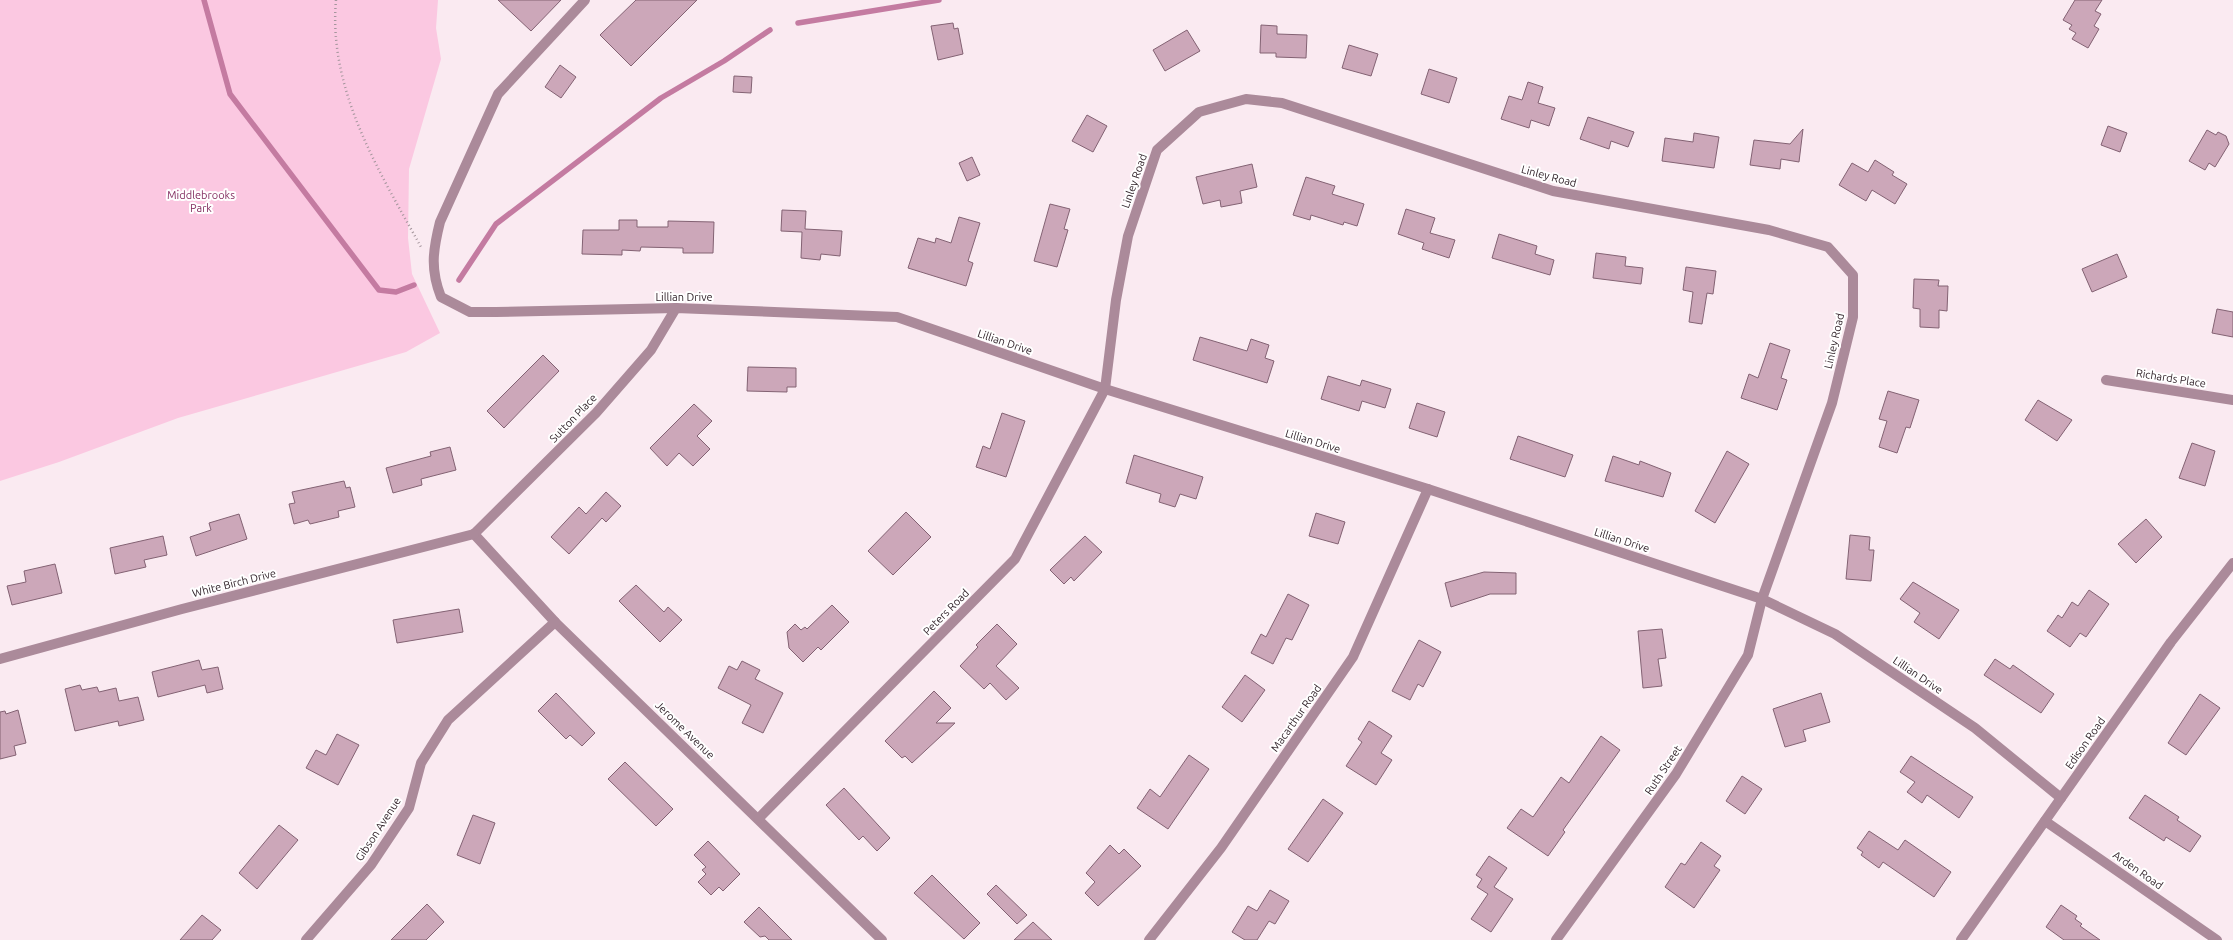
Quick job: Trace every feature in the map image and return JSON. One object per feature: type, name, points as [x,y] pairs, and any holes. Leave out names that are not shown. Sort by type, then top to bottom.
[{"type":"street","name":"Lillian Drive","points":[[585,0],[498,94],[440,222],[435,242],[434,277],[441,297],[470,312],[676,308],[897,317],[1106,389],[1428,489],[1762,599],[1841,638],[1975,728],[2061,798]]},
{"type":"street","name":"Linley Road","points":[[1106,389],[1116,300],[1128,236],[1158,150],[1199,112],[1246,98],[1282,103],[1553,191],[1769,230],[1828,247],[1853,275],[1853,317],[1832,403],[1762,599]]},
{"type":"street","name":"Sutton Place","points":[[474,534],[596,413],[651,350],[676,308]]},
{"type":"street","name":"Richards Place","points":[[2106,380],[2233,400]]},
{"type":"street","name":"Peters Road","points":[[759,818],[1015,560],[1106,389]]},
{"type":"street","name":"Macarthur Road","points":[[1149,940],[1221,848],[1353,656],[1428,489]]},
{"type":"street","name":"Jerome Avenue","points":[[474,534],[555,622],[759,818],[882,940]]},
{"type":"street","name":"White Birch Drive","points":[[0,659],[182,609],[474,534]]},
{"type":"street","name":"Edison Road","points":[[1961,940],[2171,642],[2233,562]]},
{"type":"street","name":"Ruth Street","points":[[1556,940],[1676,774],[1748,655],[1762,599]]},
{"type":"street","name":"Gibson Avenue","points":[[306,940],[371,865],[409,808],[421,763],[448,720],[555,622]]},
{"type":"street","name":"Arden Road","points":[[2044,821],[2217,940]]},
{"type":"path","points":[[336,0],[336,34],[338,54],[351,106],[363,139],[421,248]]},
{"type":"green space","name":"Middlebrooks Park","points":[[0,0],[438,0],[436,28],[441,59],[409,169],[408,238],[412,274],[440,333],[406,352],[178,418],[59,462],[0,481]]},
{"type":"building","points":[[498,0],[561,0],[531,31]]},
{"type":"building","points":[[636,0],[697,0],[631,66],[600,35]]},
{"type":"building","points":[[2075,0],[2102,0],[2095,11],[2101,14],[2094,26],[2099,29],[2088,48],[2072,39],[2076,33],[2069,29],[2072,25],[2063,20]]},
{"type":"building","points":[[953,23],[954,29],[958,28],[963,54],[938,60],[931,26]]},
{"type":"building","points":[[1261,25],[1277,26],[1277,34],[1307,35],[1306,58],[1276,57],[1276,53],[1260,53]]},
{"type":"building","points":[[1187,30],[1200,51],[1165,71],[1153,50]]},
{"type":"building","points":[[1349,45],[1378,54],[1371,76],[1342,68]]},
{"type":"building","points":[[560,65],[576,77],[561,98],[545,87]]},
{"type":"building","points":[[1429,69],[1457,78],[1449,103],[1421,94]]},
{"type":"building","points":[[734,76],[752,77],[751,93],[733,92]]},
{"type":"building","points":[[1528,82],[1543,87],[1538,103],[1555,108],[1549,126],[1531,120],[1529,128],[1501,119],[1509,96],[1522,100]]},
{"type":"building","points":[[1087,115],[1107,126],[1093,152],[1072,141]]},
{"type":"building","points":[[1588,117],[1634,132],[1628,147],[1611,141],[1609,149],[1580,139]]},
{"type":"building","points":[[2108,126],[2127,133],[2120,152],[2101,145]]},
{"type":"building","points":[[1803,129],[1799,162],[1781,159],[1780,169],[1750,165],[1754,140],[1790,144]]},
{"type":"building","points":[[2207,130],[2216,135],[2218,132],[2226,136],[2229,144],[2215,167],[2209,163],[2205,170],[2189,161]]},
{"type":"building","points":[[1694,133],[1719,137],[1714,168],[1662,161],[1665,138],[1693,142]]},
{"type":"building","points":[[972,157],[980,175],[967,181],[959,163]]},
{"type":"building","points":[[1875,160],[1894,172],[1892,175],[1907,184],[1895,204],[1872,190],[1866,201],[1839,185],[1852,163],[1868,172]]},
{"type":"building","points":[[1252,164],[1257,187],[1240,191],[1242,203],[1221,207],[1220,200],[1203,204],[1196,177]]},
{"type":"building","points":[[1306,177],[1335,186],[1332,194],[1364,204],[1357,226],[1344,222],[1343,225],[1311,215],[1310,220],[1293,215]]},
{"type":"building","points":[[1050,204],[1070,209],[1064,229],[1068,230],[1057,267],[1034,261]]},
{"type":"building","points":[[1406,209],[1435,218],[1430,233],[1455,240],[1449,258],[1422,249],[1424,243],[1398,234]]},
{"type":"building","points":[[782,210],[806,211],[805,229],[842,231],[840,256],[821,254],[820,260],[801,258],[802,232],[781,231]]},
{"type":"building","points":[[959,217],[980,223],[968,261],[973,263],[966,286],[908,268],[918,238],[935,243],[936,238],[951,243]]},
{"type":"building","points":[[619,220],[637,220],[637,227],[668,227],[668,221],[714,222],[713,253],[683,253],[683,248],[641,247],[640,251],[622,250],[622,255],[582,254],[583,230],[619,230]]},
{"type":"building","points":[[1499,234],[1537,246],[1535,254],[1554,260],[1550,275],[1492,258]]},
{"type":"building","points":[[1596,253],[1626,257],[1625,266],[1643,268],[1641,284],[1593,278]]},
{"type":"building","points":[[2117,254],[2127,277],[2092,292],[2082,269]]},
{"type":"building","points":[[1686,267],[1716,271],[1713,294],[1707,293],[1702,324],[1689,322],[1693,292],[1683,290]]},
{"type":"building","points":[[1914,279],[1939,280],[1938,286],[1948,286],[1947,311],[1939,310],[1939,328],[1920,327],[1920,309],[1913,308]]},
{"type":"building","points":[[2217,309],[2233,312],[2233,337],[2212,333]]},
{"type":"building","points":[[1200,337],[1247,351],[1251,339],[1269,345],[1265,358],[1274,361],[1267,383],[1193,360]]},
{"type":"building","points":[[1770,343],[1790,350],[1781,378],[1787,380],[1777,410],[1741,398],[1749,374],[1758,378]]},
{"type":"building","points":[[543,355],[559,371],[504,428],[487,411]]},
{"type":"building","points":[[748,367],[796,368],[796,387],[787,387],[787,392],[747,391]]},
{"type":"building","points":[[1328,376],[1360,386],[1362,380],[1391,389],[1385,408],[1362,401],[1359,411],[1321,399]]},
{"type":"building","points":[[1888,391],[1919,400],[1910,428],[1906,427],[1897,453],[1879,447],[1887,421],[1879,419]]},
{"type":"building","points":[[2038,400],[2072,420],[2057,441],[2025,420]]},
{"type":"building","points":[[1417,403],[1445,412],[1437,437],[1409,428]]},
{"type":"building","points":[[694,404],[712,421],[697,436],[710,449],[693,466],[679,453],[667,466],[650,448]]},
{"type":"building","points":[[1002,413],[1025,421],[1006,477],[976,467],[983,446],[990,449]]},
{"type":"building","points":[[1518,436],[1573,455],[1565,477],[1510,459]]},
{"type":"building","points":[[2192,443],[2215,451],[2205,486],[2179,478]]},
{"type":"building","points":[[450,447],[456,470],[421,479],[422,485],[393,493],[386,468],[431,456],[430,452]]},
{"type":"building","points":[[1727,451],[1749,464],[1715,523],[1695,511]]},
{"type":"building","points":[[1134,455],[1203,477],[1196,499],[1180,494],[1175,507],[1159,502],[1161,494],[1126,483]]},
{"type":"building","points":[[1613,456],[1639,465],[1640,461],[1671,473],[1663,497],[1605,481]]},
{"type":"building","points":[[344,481],[346,488],[350,487],[355,507],[338,511],[339,517],[310,524],[308,520],[294,524],[289,504],[295,503],[292,492]]},
{"type":"building","points":[[606,492],[621,506],[606,522],[602,518],[569,554],[551,537],[579,507],[586,514]]},
{"type":"building","points":[[906,512],[931,537],[893,575],[868,551]]},
{"type":"building","points":[[1316,513],[1345,522],[1338,544],[1309,536]]},
{"type":"building","points":[[239,514],[247,539],[196,556],[190,537],[211,530],[209,523]]},
{"type":"building","points":[[2146,519],[2162,537],[2136,563],[2118,544]]},
{"type":"building","points":[[1850,535],[1870,537],[1869,550],[1874,550],[1871,581],[1846,579]]},
{"type":"building","points":[[163,536],[167,555],[144,560],[146,567],[115,574],[110,548]]},
{"type":"building","points":[[1085,536],[1102,552],[1074,581],[1071,577],[1064,584],[1050,570]]},
{"type":"building","points":[[55,564],[62,593],[12,605],[7,586],[26,582],[24,571]]},
{"type":"building","points":[[1484,572],[1516,573],[1516,594],[1490,594],[1451,607],[1445,583]]},
{"type":"building","points":[[1913,582],[1959,610],[1939,639],[1914,622],[1920,613],[1900,599]]},
{"type":"building","points":[[636,585],[664,612],[668,607],[682,620],[660,642],[619,601]]},
{"type":"building","points":[[2089,590],[2109,604],[2086,637],[2080,633],[2070,647],[2047,631],[2058,615],[2062,618],[2072,602],[2078,606]]},
{"type":"building","points":[[1288,594],[1309,605],[1292,640],[1286,638],[1273,664],[1251,653],[1261,634],[1266,637]]},
{"type":"building","points":[[832,605],[849,622],[821,650],[818,647],[803,662],[789,648],[787,632],[795,624],[801,630],[805,627],[807,629]]},
{"type":"building","points":[[459,609],[463,632],[397,643],[393,620]]},
{"type":"building","points":[[997,624],[1017,644],[996,666],[1019,688],[1006,700],[990,683],[984,689],[960,666],[978,647],[976,645]]},
{"type":"building","points":[[1662,629],[1666,658],[1658,659],[1662,686],[1643,688],[1638,631]]},
{"type":"building","points":[[1419,640],[1441,652],[1423,687],[1418,684],[1410,700],[1392,691]]},
{"type":"building","points":[[1995,659],[2010,669],[2013,665],[2054,694],[2041,713],[1984,675]]},
{"type":"building","points":[[199,660],[202,670],[218,667],[223,689],[207,693],[205,685],[158,697],[152,672]]},
{"type":"building","points":[[742,661],[760,670],[755,679],[783,693],[763,733],[742,723],[751,705],[718,688],[729,666],[737,670]]},
{"type":"building","points":[[1245,675],[1265,690],[1242,722],[1222,707]]},
{"type":"building","points":[[80,685],[82,690],[97,687],[99,692],[116,688],[119,701],[138,697],[144,720],[119,726],[118,721],[75,731],[65,689]]},
{"type":"building","points":[[934,691],[951,708],[936,723],[955,723],[912,763],[905,756],[902,758],[885,741]]},
{"type":"building","points":[[556,693],[595,733],[582,746],[570,735],[566,739],[538,711]]},
{"type":"building","points":[[1821,693],[1830,722],[1803,730],[1806,741],[1785,747],[1773,709]]},
{"type":"building","points":[[2200,694],[2220,708],[2186,755],[2168,743]]},
{"type":"building","points":[[18,710],[26,743],[14,746],[16,755],[0,759],[0,712],[5,711],[6,714]]},
{"type":"building","points":[[1369,721],[1392,736],[1381,753],[1392,760],[1376,785],[1346,766],[1362,742],[1358,739]]},
{"type":"building","points":[[337,734],[359,745],[338,785],[306,768],[316,750],[326,755]]},
{"type":"building","points":[[1601,736],[1620,750],[1563,830],[1565,832],[1548,856],[1507,828],[1521,809],[1533,817],[1561,777],[1569,783]]},
{"type":"building","points":[[1189,755],[1209,769],[1168,829],[1137,808],[1150,789],[1160,797]]},
{"type":"building","points":[[1911,756],[1973,797],[1959,818],[1927,795],[1922,803],[1907,792],[1915,782],[1900,772]]},
{"type":"building","points":[[625,762],[673,809],[656,826],[608,779]]},
{"type":"building","points":[[1742,776],[1762,789],[1745,814],[1726,801]]},
{"type":"building","points":[[844,788],[890,838],[877,851],[863,836],[859,840],[826,805]]},
{"type":"building","points":[[2145,795],[2179,817],[2177,820],[2201,836],[2190,852],[2166,837],[2164,841],[2129,818]]},
{"type":"building","points":[[1323,799],[1343,813],[1308,862],[1288,849]]},
{"type":"building","points":[[473,815],[495,823],[480,864],[457,855]]},
{"type":"building","points":[[279,825],[298,840],[257,889],[239,873]]},
{"type":"building","points":[[1869,831],[1898,850],[1905,840],[1951,872],[1934,897],[1883,862],[1879,868],[1861,855],[1863,852],[1857,848]]},
{"type":"building","points":[[708,841],[740,874],[723,891],[719,887],[711,895],[698,882],[706,874],[702,870],[706,867],[694,855]]},
{"type":"building","points":[[1701,842],[1721,856],[1714,866],[1720,870],[1694,908],[1665,887],[1681,863],[1685,865]]},
{"type":"building","points":[[1110,845],[1119,854],[1124,849],[1141,866],[1098,906],[1085,893],[1095,882],[1086,873]]},
{"type":"building","points":[[1489,856],[1507,868],[1494,887],[1513,899],[1491,932],[1471,919],[1488,894],[1477,887],[1482,879],[1476,875]]},
{"type":"building","points":[[932,875],[980,923],[964,939],[914,893]]},
{"type":"building","points":[[996,885],[1027,915],[1017,924],[987,894]]},
{"type":"building","points":[[1270,890],[1289,901],[1275,924],[1269,921],[1257,940],[1245,940],[1232,932],[1248,906],[1257,911]]},
{"type":"building","points":[[427,904],[444,922],[426,940],[391,940]]},
{"type":"building","points":[[2061,905],[2077,916],[2075,919],[2082,924],[2080,926],[2100,940],[2064,940],[2046,927]]},
{"type":"building","points":[[759,907],[792,940],[769,940],[765,936],[760,937],[744,922]]},
{"type":"building","points":[[202,915],[221,930],[212,940],[180,940]]},
{"type":"building","points":[[1033,922],[1052,940],[1014,940]]},
{"type":"waterway","points":[[204,0],[230,94],[379,290],[396,292],[414,285]]},
{"type":"waterway","points":[[798,23],[939,0]]},
{"type":"waterway","points":[[459,280],[496,224],[661,98],[724,61],[770,30]]}]
